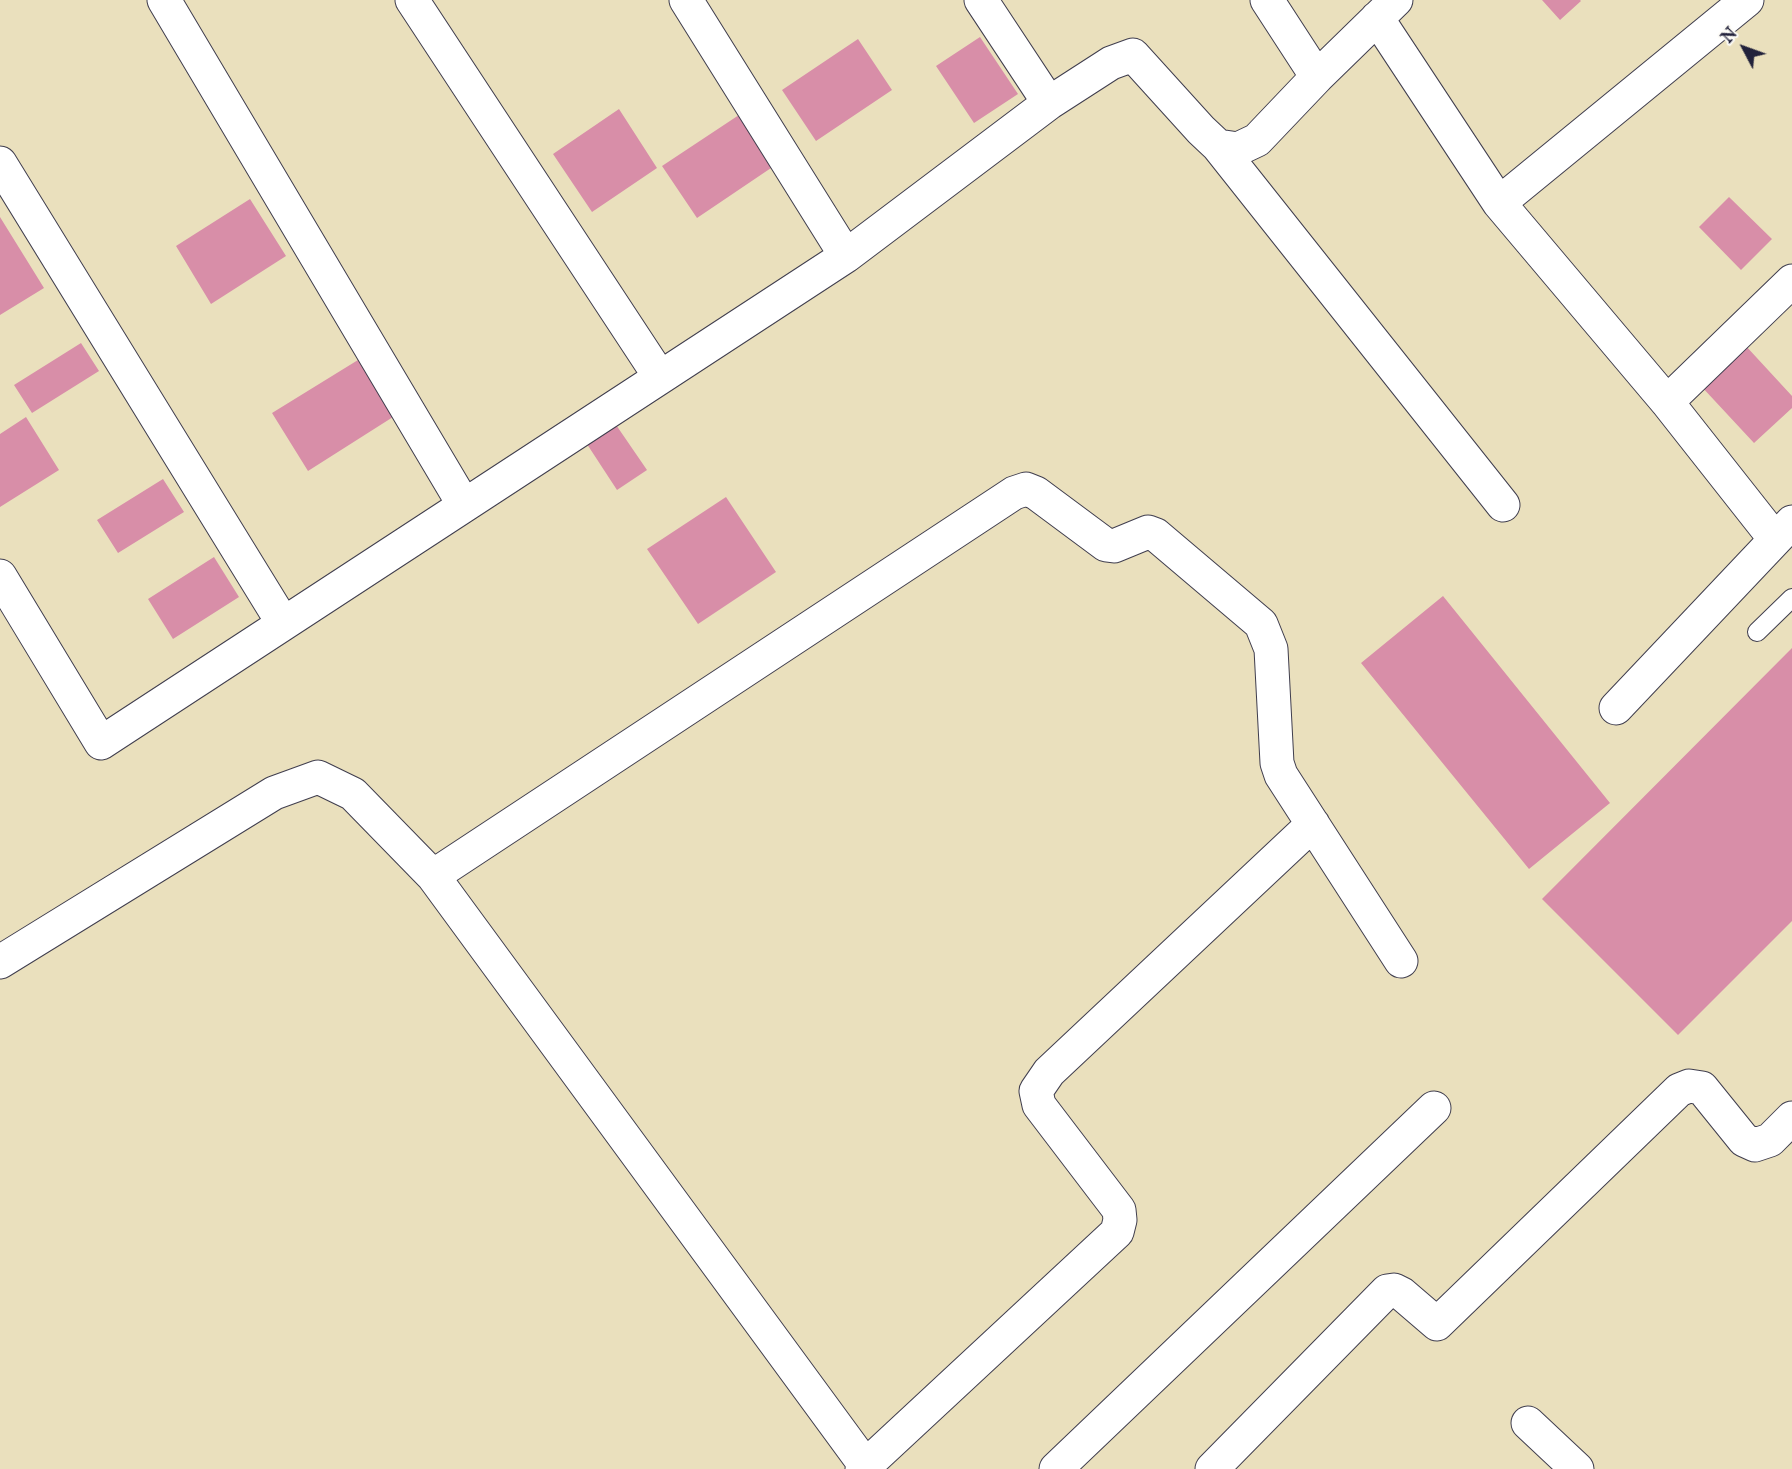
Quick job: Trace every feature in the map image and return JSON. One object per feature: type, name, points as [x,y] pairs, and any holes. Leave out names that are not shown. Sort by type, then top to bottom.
[{"type":"street","points":[[164,0],[464,505]]},
{"type":"street","points":[[412,0],[660,377]]},
{"type":"street","points":[[686,0],[846,256]]},
{"type":"street","points":[[981,0],[1049,103]]},
{"type":"street","points":[[1267,0],[1317,77]]},
{"type":"street","points":[[1499,203],[1747,0]]},
{"type":"street","points":[[1218,146],[1238,149],[1257,140],[1386,9],[1499,203],[1667,402],[1783,530],[1616,708]]},
{"type":"street","points":[[0,576],[101,743],[846,256],[1049,103],[1111,63],[1133,55],[1218,146],[1503,505]]},
{"type":"street","points":[[0,163],[283,623]]},
{"type":"street","points":[[1667,402],[1792,280]]},
{"type":"street","points":[[433,876],[1014,493],[1026,489],[1036,493],[1106,544],[1114,546],[1148,532],[1155,535],[1261,624],[1271,649],[1277,763],[1281,775],[1401,961]]},
{"type":"street","points":[[0,962],[274,793],[318,777],[353,794],[433,876],[864,1467],[1117,1232],[1120,1220],[1119,1210],[1039,1105],[1035,1090],[1048,1072],[1313,824]]},
{"type":"street","points":[[1212,1469],[1387,1291],[1394,1290],[1402,1294],[1437,1324],[1679,1090],[1689,1086],[1702,1088],[1744,1140],[1755,1145],[1770,1140],[1792,1118]]},
{"type":"street","points":[[1056,1469],[1434,1108]]},
{"type":"street","points":[[1528,1423],[1577,1469]]},
{"type":"lane","points":[[1757,632],[1792,598]]},
{"type":"building","points":[[1542,0],[1580,0],[1581,1],[1560,20]]},
{"type":"building","points":[[980,37],[1018,94],[974,123],[936,66]]},
{"type":"building","points":[[858,39],[892,90],[816,141],[782,90]]},
{"type":"building","points":[[619,109],[657,168],[592,212],[553,154]]},
{"type":"building","points":[[739,115],[774,166],[697,218],[662,166]]},
{"type":"building","points":[[1729,197],[1772,239],[1741,270],[1699,227]]},
{"type":"building","points":[[250,199],[286,256],[211,304],[176,246]]},
{"type":"building","points":[[0,217],[44,288],[0,315]]},
{"type":"building","points":[[81,343],[99,371],[32,413],[14,385]]},
{"type":"building","points":[[1745,345],[1792,396],[1792,408],[1754,443],[1701,386]]},
{"type":"building","points":[[358,360],[393,417],[308,471],[272,413]]},
{"type":"building","points":[[26,417],[59,470],[0,507],[0,434]]},
{"type":"building","points":[[612,419],[647,470],[617,490],[583,438]]},
{"type":"building","points":[[163,479],[184,512],[118,553],[97,520]]},
{"type":"building","points":[[726,497],[776,572],[698,624],[647,549]]},
{"type":"building","points":[[214,557],[239,597],[173,639],[148,599]]},
{"type":"building","points":[[1443,596],[1610,803],[1529,869],[1361,663]]},
{"type":"building","points":[[1792,648],[1792,921],[1678,1035],[1542,899]]}]
